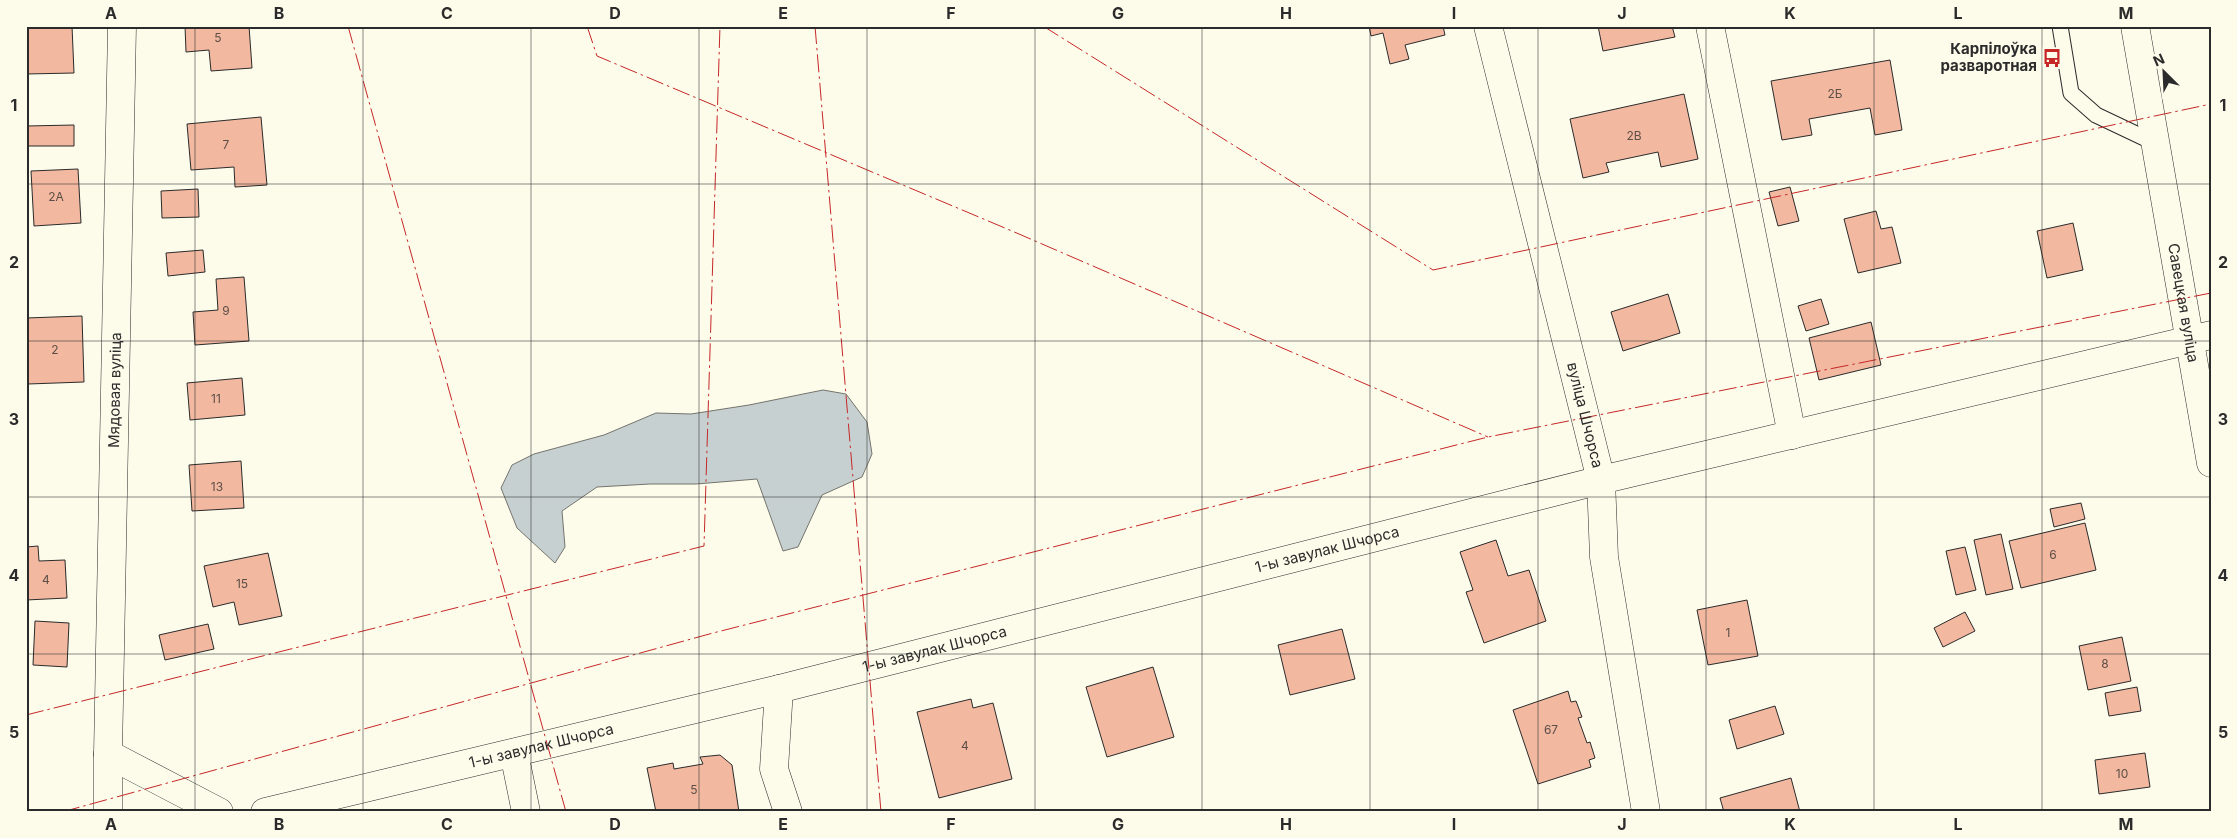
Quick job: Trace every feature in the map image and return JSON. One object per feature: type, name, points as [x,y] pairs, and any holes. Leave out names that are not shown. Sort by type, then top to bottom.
[{"type":"street","name":"Мядовая вуліца","points":[[108,812],[122,26]]},
{"type":"street","name":"вуліца Шчорса","points":[[1488,26],[1602,480],[1604,558],[1646,812]]},
{"type":"street","name":"Савецкая вуліца","points":[[2135,26],[2155,143],[2200,337],[2211,463]]},
{"type":"street","points":[[1710,27],[1792,435]]},
{"type":"street","name":"1-ы завулак Шчорса","points":[[264,812],[779,689],[1602,480],[2200,337]]},
{"type":"street","points":[[779,689],[774,769],[788,812]]},
{"type":"street","points":[[514,753],[526,812]]},
{"type":"street","points":[[108,754],[219,812]]},
{"type":"lane","points":[[2060,26],[2072,93],[2096,115],[2155,143]]},
{"type":"shaded area","points":[[823,390],[846,394],[867,422],[872,454],[862,477],[822,495],[798,547],[783,551],[757,479],[696,484],[597,487],[562,511],[565,547],[555,563],[517,528],[501,488],[512,465],[534,454],[604,435],[656,413],[691,414],[749,405]]},
{"type":"building","points":[[26,26],[72,26],[74,73],[26,74]]},
{"type":"building","points":[[185,26],[249,26],[252,68],[211,71],[209,50],[186,52]]},
{"type":"building","points":[[1369,26],[1443,26],[1445,35],[1405,45],[1409,59],[1390,64],[1383,33],[1371,36]]},
{"type":"building","points":[[1598,26],[1672,26],[1675,37],[1603,51]]},
{"type":"building","points":[[1890,60],[1902,130],[1875,135],[1870,108],[1809,119],[1812,135],[1782,140],[1771,81]]},
{"type":"building","points":[[1684,94],[1698,159],[1661,167],[1658,152],[1606,163],[1609,172],[1583,178],[1570,119]]},
{"type":"building","points":[[261,117],[267,185],[235,187],[234,167],[191,170],[187,124]]},
{"type":"building","points":[[74,125],[74,146],[26,146],[26,126]]},
{"type":"building","points":[[78,169],[81,223],[34,226],[31,171]]},
{"type":"building","points":[[1790,187],[1799,221],[1778,226],[1769,192]]},
{"type":"building","points":[[198,189],[199,217],[162,218],[161,191]]},
{"type":"building","points":[[1876,211],[1881,229],[1892,227],[1901,263],[1858,273],[1844,219]]},
{"type":"building","points":[[2073,223],[2083,270],[2047,278],[2037,231]]},
{"type":"building","points":[[203,250],[205,272],[168,276],[166,253]]},
{"type":"building","points":[[244,277],[249,341],[195,345],[193,312],[218,310],[216,279]]},
{"type":"building","points":[[1668,294],[1680,333],[1623,351],[1611,312]]},
{"type":"building","points":[[1821,299],[1829,324],[1806,331],[1798,306]]},
{"type":"building","points":[[82,316],[84,382],[28,384],[26,318]]},
{"type":"building","points":[[1871,322],[1881,365],[1819,380],[1809,338]]},
{"type":"building","points":[[242,378],[245,415],[190,420],[187,383]]},
{"type":"building","points":[[241,461],[244,508],[192,511],[189,465]]},
{"type":"building","points":[[2081,503],[2085,519],[2054,527],[2050,509]]},
{"type":"building","points":[[2085,523],[2096,570],[2021,588],[2009,541]]},
{"type":"building","points":[[2001,534],[2013,589],[1986,595],[1974,540]]},
{"type":"building","points":[[1496,540],[1508,576],[1529,570],[1546,621],[1484,643],[1466,592],[1473,590],[1460,552]]},
{"type":"building","points":[[38,546],[39,561],[65,560],[67,598],[26,600],[26,547]]},
{"type":"building","points":[[1965,547],[1976,590],[1956,595],[1946,551]]},
{"type":"building","points":[[268,553],[282,616],[239,625],[234,602],[213,607],[204,566]]},
{"type":"building","points":[[1747,600],[1758,656],[1708,665],[1697,610]]},
{"type":"building","points":[[1965,612],[1975,631],[1943,647],[1934,628]]},
{"type":"building","points":[[35,621],[69,623],[67,667],[33,665]]},
{"type":"building","points":[[208,624],[214,649],[165,660],[159,635]]},
{"type":"building","points":[[1342,629],[1355,679],[1290,695],[1278,645]]},
{"type":"building","points":[[2122,637],[2131,681],[2088,690],[2079,646]]},
{"type":"building","points":[[1153,667],[1174,737],[1107,757],[1086,687]]},
{"type":"building","points":[[2137,687],[2141,711],[2109,716],[2105,693]]},
{"type":"building","points":[[1568,691],[1571,702],[1576,701],[1582,717],[1578,718],[1587,743],[1590,742],[1595,758],[1589,760],[1591,767],[1538,784],[1513,710]]},
{"type":"building","points":[[971,699],[973,708],[993,703],[1012,779],[939,798],[917,712]]},
{"type":"building","points":[[1775,706],[1784,734],[1737,749],[1729,720]]},
{"type":"building","points":[[2145,753],[2150,787],[2099,794],[2095,760]]},
{"type":"building","points":[[720,755],[732,765],[739,812],[656,812],[647,768],[673,763],[674,769],[703,764],[700,757]]},
{"type":"building","points":[[1791,778],[1800,812],[1724,812],[1720,798]]},
{"type":"power","points":[[348,26],[566,812]]},
{"type":"power","points":[[587,26],[597,56],[1012,231],[1488,437]]},
{"type":"power","points":[[26,715],[704,546],[720,26]]},
{"type":"power","points":[[815,26],[881,812]]},
{"type":"power","points":[[1043,26],[1433,270],[2211,104]]},
{"type":"power","points":[[62,812],[713,633],[1488,437],[2211,293]]},
{"type":"place","name":"Карпілоўка разваротная","points":[[2052,58]]}]
